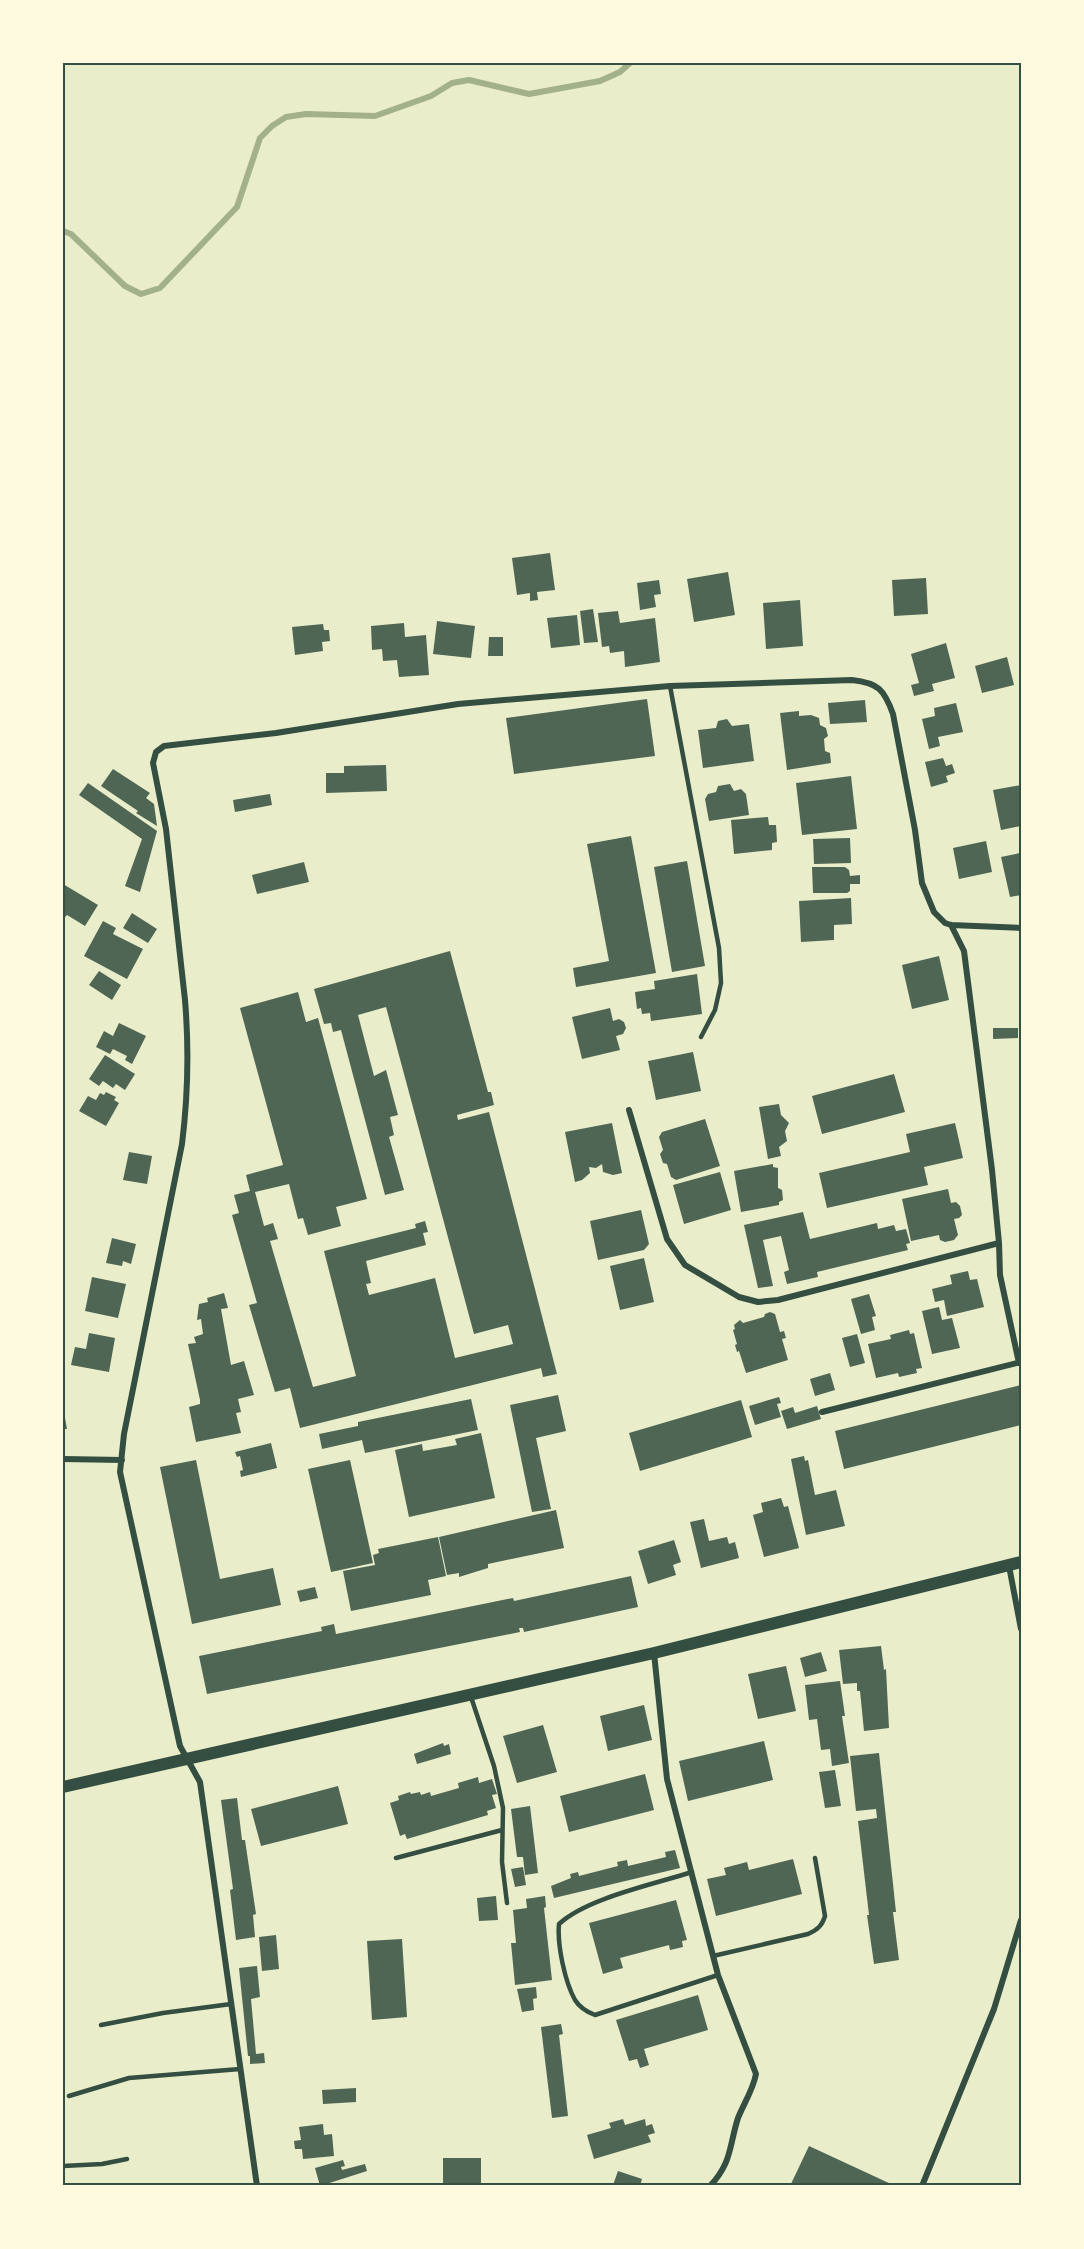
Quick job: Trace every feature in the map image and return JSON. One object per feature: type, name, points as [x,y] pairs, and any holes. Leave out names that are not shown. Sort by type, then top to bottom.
[{"type":"main road","points":[[63,1787],[187,1761],[654,1653],[1021,1562]]},
{"type":"street","points":[[257,2186],[200,1782],[180,1746],[120,1472],[124,1434],[180,1155],[186,1111],[185,1000],[166,829],[154,774],[153,758],[156,752],[164,746],[265,734],[458,704],[670,686],[852,680],[866,682],[878,686],[889,703],[915,830],[922,883],[934,912],[945,923],[951,925],[1021,928]]},
{"type":"street","points":[[822,1412],[1020,1362],[999,1275],[999,1243],[992,1170],[964,951],[951,925]]},
{"type":"street","points":[[629,1110],[667,1239],[685,1266],[739,1297],[758,1302],[778,1300],[999,1243]]},
{"type":"street","points":[[63,1459],[122,1460]]},
{"type":"street","points":[[1008,1565],[1021,1629]]},
{"type":"street","points":[[654,1653],[667,1779],[718,1975],[756,2074],[738,2119],[731,2152],[722,2173],[710,2186]]},
{"type":"street","points":[[922,2186],[994,2009],[1021,1920]]},
{"type":"lane","points":[[670,686],[719,948],[722,983],[715,1010],[701,1037]]},
{"type":"lane","points":[[470,1695],[494,1766],[503,1808],[501,1862],[507,1903]]},
{"type":"lane","points":[[396,1858],[502,1830]]},
{"type":"lane","points":[[713,1956],[817,1930],[825,1916],[815,1858]]},
{"type":"lane","points":[[692,1872],[605,1900],[570,1914],[560,1924],[558,1935],[561,1958],[576,2001],[585,2011],[595,2015],[718,1975]]},
{"type":"lane","points":[[102,2025],[163,2013],[231,2004]]},
{"type":"lane","points":[[69,2096],[129,2078],[240,2069]]},
{"type":"lane","points":[[63,2166],[102,2164],[127,2159]]},
{"type":"building","points":[[550,553],[555,590],[537,592],[538,600],[530,601],[530,593],[517,595],[512,558]]},
{"type":"building","points":[[728,572],[735,615],[694,622],[687,579]]},
{"type":"building","points":[[926,578],[928,614],[894,616],[892,580]]},
{"type":"building","points":[[659,580],[661,594],[654,595],[656,607],[640,610],[637,583]]},
{"type":"building","points":[[800,600],[803,646],[766,649],[763,603]]},
{"type":"building","points":[[593,609],[598,642],[584,643],[580,611]]},
{"type":"building","points":[[618,611],[620,623],[655,618],[660,662],[625,667],[624,651],[610,653],[609,646],[602,647],[598,613]]},
{"type":"building","points":[[577,615],[580,645],[551,648],[547,618]]},
{"type":"building","points":[[437,621],[475,626],[471,658],[433,654]]},
{"type":"building","points":[[404,623],[405,637],[426,635],[429,675],[399,677],[397,660],[383,661],[382,649],[372,650],[371,626]]},
{"type":"building","points":[[323,624],[324,630],[329,630],[330,641],[322,642],[323,651],[295,655],[292,627]]},
{"type":"building","points":[[489,637],[503,637],[503,656],[488,656]]},
{"type":"building","points":[[946,643],[955,678],[932,684],[934,691],[914,696],[911,685],[919,683],[911,654]]},
{"type":"building","points":[[1007,657],[1014,685],[982,693],[975,666]]},
{"type":"building","points":[[647,699],[655,756],[514,774],[506,718]]},
{"type":"building","points":[[865,700],[867,722],[830,724],[828,703]]},
{"type":"building","points":[[956,703],[963,732],[938,737],[940,746],[929,749],[922,719],[935,716],[934,708]]},
{"type":"building","points":[[799,711],[799,716],[811,715],[819,718],[820,725],[826,728],[828,736],[824,739],[825,751],[830,753],[831,763],[787,770],[780,713]]},
{"type":"building","points":[[727,719],[732,726],[749,724],[754,761],[703,768],[698,730],[716,728],[718,721]]},
{"type":"building","points":[[943,758],[946,766],[952,764],[955,773],[946,776],[948,782],[931,787],[925,762]]},
{"type":"building","points":[[386,765],[387,791],[326,793],[326,773],[344,773],[344,766]]},
{"type":"building","points":[[113,769],[150,793],[146,798],[154,804],[157,826],[101,786]]},
{"type":"building","points":[[851,776],[857,829],[802,835],[796,783]]},
{"type":"building","points":[[88,783],[157,831],[140,892],[125,886],[142,839],[79,795]]},
{"type":"building","points":[[730,784],[734,791],[741,789],[746,794],[749,815],[709,821],[705,799],[708,794],[716,792],[718,786]]},
{"type":"building","points":[[1021,785],[1021,826],[1001,830],[993,790]]},
{"type":"building","points":[[270,794],[272,805],[235,812],[233,800]]},
{"type":"building","points":[[768,817],[769,825],[776,825],[777,842],[772,843],[772,850],[734,854],[731,820]]},
{"type":"building","points":[[631,836],[656,973],[576,987],[573,968],[609,961],[587,844]]},
{"type":"building","points":[[850,838],[851,863],[814,864],[813,839]]},
{"type":"building","points":[[986,841],[992,872],[959,879],[953,848]]},
{"type":"building","points":[[1020,853],[1021,895],[1010,897],[1001,857]]},
{"type":"building","points":[[687,861],[705,966],[672,972],[654,867]]},
{"type":"building","points":[[304,862],[309,882],[257,894],[252,875]]},
{"type":"building","points":[[812,867],[845,867],[849,870],[850,876],[860,875],[860,884],[850,884],[850,891],[847,893],[813,893]]},
{"type":"building","points":[[63,884],[98,905],[85,926],[67,915],[63,916]]},
{"type":"building","points":[[851,898],[852,924],[834,925],[834,940],[801,942],[799,901]]},
{"type":"building","points":[[132,913],[157,929],[148,943],[123,928]]},
{"type":"building","points":[[103,921],[116,928],[113,934],[143,949],[127,979],[84,956]]},
{"type":"building","points":[[450,951],[488,1092],[491,1092],[494,1105],[457,1115],[458,1120],[489,1112],[557,1374],[543,1377],[541,1368],[300,1428],[290,1388],[275,1392],[249,1305],[257,1303],[232,1215],[239,1213],[234,1195],[250,1191],[246,1175],[283,1165],[240,1008],[298,992],[306,1022],[318,1018],[367,1199],[336,1207],[341,1226],[308,1235],[303,1218],[298,1219],[289,1184],[255,1192],[264,1226],[273,1223],[278,1239],[270,1241],[313,1387],[356,1376],[324,1251],[416,1228],[415,1224],[425,1221],[428,1232],[423,1233],[426,1245],[366,1261],[371,1283],[366,1284],[369,1295],[435,1278],[455,1358],[513,1344],[508,1325],[474,1334],[386,1007],[358,1015],[374,1076],[386,1070],[398,1115],[390,1117],[394,1135],[389,1137],[404,1190],[385,1195],[341,1030],[333,1032],[331,1023],[324,1024],[314,989]]},
{"type":"building","points":[[939,956],[949,1000],[912,1009],[902,965]]},
{"type":"building","points":[[99,971],[121,985],[112,1000],[89,985]]},
{"type":"building","points":[[697,974],[702,1014],[651,1021],[650,1013],[642,1014],[641,1008],[637,1009],[635,992],[655,989],[654,981]]},
{"type":"building","points":[[610,1008],[613,1021],[619,1019],[624,1022],[626,1028],[623,1034],[616,1036],[620,1050],[582,1059],[572,1017]]},
{"type":"building","points":[[119,1023],[146,1036],[132,1064],[125,1060],[127,1056],[113,1049],[110,1054],[96,1047],[104,1031],[113,1036]]},
{"type":"building","points":[[993,1028],[1018,1028],[1018,1038],[993,1039]]},
{"type":"building","points":[[693,1052],[701,1091],[656,1100],[648,1061]]},
{"type":"building","points":[[105,1055],[135,1074],[125,1090],[116,1084],[113,1088],[103,1081],[99,1086],[89,1079]]},
{"type":"building","points":[[894,1074],[905,1112],[822,1134],[812,1096]]},
{"type":"building","points":[[106,1092],[116,1097],[114,1100],[119,1103],[106,1126],[79,1111],[88,1096],[96,1100],[100,1093],[104,1095]]},
{"type":"building","points":[[779,1104],[781,1115],[789,1123],[785,1131],[787,1141],[779,1147],[781,1156],[768,1159],[759,1107]]},
{"type":"building","points":[[705,1119],[720,1166],[676,1180],[671,1177],[667,1164],[663,1163],[660,1154],[663,1150],[659,1137],[662,1132]]},
{"type":"building","points":[[612,1123],[622,1173],[613,1175],[603,1172],[602,1164],[596,1168],[589,1167],[590,1173],[582,1180],[575,1182],[565,1132]]},
{"type":"building","points":[[955,1123],[963,1158],[924,1167],[928,1185],[827,1208],[819,1173],[910,1152],[906,1134]]},
{"type":"building","points":[[129,1152],[152,1156],[147,1184],[123,1180]]},
{"type":"building","points":[[773,1164],[773,1167],[778,1168],[778,1188],[782,1190],[783,1200],[779,1202],[779,1205],[741,1212],[734,1171]]},
{"type":"building","points":[[720,1172],[731,1210],[684,1224],[673,1185]]},
{"type":"building","points":[[948,1189],[951,1203],[956,1202],[960,1206],[962,1215],[954,1219],[958,1235],[954,1240],[945,1242],[940,1240],[939,1235],[911,1241],[902,1199]]},
{"type":"building","points":[[641,1210],[649,1244],[644,1250],[598,1260],[590,1221]]},
{"type":"building","points":[[803,1212],[810,1239],[877,1223],[878,1229],[894,1225],[896,1231],[906,1229],[910,1243],[906,1244],[908,1250],[817,1272],[818,1277],[787,1284],[784,1272],[789,1270],[781,1236],[763,1240],[773,1286],[758,1288],[744,1225]]},
{"type":"building","points":[[112,1238],[136,1244],[131,1264],[123,1261],[122,1266],[106,1263]]},
{"type":"building","points":[[644,1258],[654,1302],[620,1310],[610,1266]]},
{"type":"building","points":[[968,1271],[970,1280],[977,1279],[984,1307],[947,1316],[944,1300],[935,1302],[932,1289],[952,1284],[950,1275]]},
{"type":"building","points":[[92,1277],[126,1284],[118,1318],[85,1311]]},
{"type":"building","points":[[224,1293],[228,1308],[221,1309],[231,1365],[244,1361],[254,1395],[238,1399],[241,1412],[236,1413],[241,1433],[196,1442],[189,1407],[200,1404],[200,1400],[188,1344],[196,1343],[194,1337],[203,1334],[201,1319],[197,1320],[199,1304],[208,1302],[207,1298]]},
{"type":"building","points":[[869,1294],[876,1316],[872,1317],[875,1330],[861,1334],[851,1299]]},
{"type":"building","points":[[939,1307],[942,1320],[952,1318],[960,1348],[932,1354],[922,1311]]},
{"type":"building","points":[[770,1312],[775,1314],[780,1332],[784,1331],[786,1338],[782,1339],[788,1360],[746,1373],[735,1345],[737,1344],[734,1325],[740,1320],[743,1323],[764,1317]]},
{"type":"building","points":[[909,1330],[910,1334],[914,1333],[922,1368],[916,1369],[917,1373],[899,1377],[898,1373],[876,1378],[868,1344],[891,1339],[890,1335]]},
{"type":"building","points":[[89,1333],[115,1338],[109,1372],[71,1365],[75,1347],[86,1349]]},
{"type":"building","points":[[857,1334],[865,1363],[850,1367],[842,1338]]},
{"type":"building","points":[[830,1373],[835,1390],[815,1396],[810,1379]]},
{"type":"building","points":[[1021,1385],[1021,1425],[844,1469],[835,1431]]},
{"type":"building","points":[[558,1395],[566,1431],[536,1438],[551,1509],[532,1512],[510,1405]]},
{"type":"building","points":[[779,1397],[781,1403],[777,1404],[781,1417],[755,1425],[749,1406]]},
{"type":"building","points":[[471,1399],[478,1430],[365,1453],[362,1440],[322,1449],[319,1434],[358,1426],[358,1422]]},
{"type":"building","points":[[741,1400],[752,1437],[640,1471],[629,1433]]},
{"type":"building","points":[[817,1406],[821,1419],[787,1429],[781,1411],[793,1407],[795,1413]]},
{"type":"building","points":[[63,1407],[67,1429],[63,1429]]},
{"type":"building","points":[[481,1433],[495,1498],[409,1517],[395,1450],[422,1444],[423,1451],[457,1445],[455,1439]]},
{"type":"building","points":[[271,1443],[277,1468],[241,1477],[240,1471],[243,1470],[240,1456],[237,1457],[235,1452]]},
{"type":"building","points":[[804,1456],[805,1461],[808,1460],[815,1495],[836,1490],[845,1526],[806,1535],[791,1459]]},
{"type":"building","points":[[196,1460],[220,1579],[273,1568],[281,1605],[192,1624],[160,1467]]},
{"type":"building","points":[[350,1460],[373,1563],[331,1572],[308,1469]]},
{"type":"building","points":[[781,1498],[784,1507],[788,1506],[799,1548],[764,1557],[753,1515],[763,1512],[761,1503]]},
{"type":"building","points":[[556,1510],[564,1548],[488,1564],[488,1568],[459,1577],[459,1573],[447,1575],[439,1537]]},
{"type":"building","points":[[704,1519],[709,1541],[727,1537],[729,1544],[735,1542],[739,1558],[701,1568],[690,1522]]},
{"type":"building","points":[[438,1537],[446,1576],[428,1580],[431,1595],[351,1611],[343,1571],[375,1565],[373,1555],[379,1553],[378,1549]]},
{"type":"building","points":[[674,1540],[681,1562],[673,1565],[676,1575],[648,1584],[638,1551]]},
{"type":"building","points":[[631,1576],[638,1607],[524,1632],[523,1628],[519,1628],[520,1632],[207,1694],[199,1656],[322,1631],[321,1627],[334,1624],[336,1634],[513,1598],[514,1601]]},
{"type":"building","points":[[315,1587],[318,1598],[300,1602],[297,1591]]},
{"type":"building","points":[[881,1646],[884,1670],[886,1669],[889,1728],[864,1731],[860,1691],[857,1691],[857,1683],[843,1684],[839,1650]]},
{"type":"building","points":[[821,1652],[827,1671],[805,1677],[800,1658]]},
{"type":"building","points":[[786,1666],[796,1711],[758,1719],[748,1674]]},
{"type":"building","points":[[840,1681],[845,1716],[842,1716],[849,1763],[832,1766],[830,1749],[821,1750],[817,1719],[809,1720],[805,1685]]},
{"type":"building","points":[[644,1705],[652,1740],[608,1751],[600,1716]]},
{"type":"building","points":[[543,1725],[557,1772],[517,1783],[503,1736]]},
{"type":"building","points":[[764,1741],[773,1780],[688,1801],[679,1761]]},
{"type":"building","points":[[443,1743],[444,1746],[449,1744],[451,1754],[417,1764],[414,1754]]},
{"type":"building","points":[[879,1753],[899,1960],[874,1964],[858,1821],[877,1818],[876,1809],[856,1811],[850,1756]]},
{"type":"building","points":[[835,1770],[841,1806],[825,1808],[819,1772]]},
{"type":"building","points":[[645,1774],[654,1810],[569,1832],[560,1796]]},
{"type":"building","points":[[478,1777],[479,1783],[492,1779],[497,1794],[492,1795],[496,1808],[487,1811],[488,1815],[407,1839],[405,1834],[400,1836],[390,1803],[399,1800],[398,1796],[410,1792],[411,1794],[420,1792],[421,1795],[430,1792],[431,1796],[459,1788],[458,1783]]},
{"type":"building","points":[[338,1786],[348,1824],[261,1846],[251,1809]]},
{"type":"building","points":[[237,1798],[242,1840],[245,1840],[256,1914],[253,1915],[255,1937],[236,1940],[230,1890],[233,1889],[221,1800]]},
{"type":"building","points":[[530,1806],[538,1873],[525,1875],[523,1857],[517,1857],[511,1809]]},
{"type":"building","points":[[675,1850],[680,1868],[554,1898],[551,1886],[571,1878],[570,1874],[578,1872],[579,1876],[618,1866],[617,1862],[627,1860],[628,1866],[666,1857],[665,1852]]},
{"type":"building","points":[[793,1859],[802,1894],[716,1916],[707,1879],[726,1875],[724,1868],[747,1862],[749,1870]]},
{"type":"building","points":[[523,1867],[526,1885],[515,1887],[511,1869]]},
{"type":"building","points":[[496,1896],[498,1920],[479,1921],[477,1898]]},
{"type":"building","points":[[545,1896],[546,1907],[544,1908],[552,1980],[515,1985],[511,1943],[516,1943],[513,1910],[527,1908],[526,1899]]},
{"type":"building","points":[[676,1900],[687,1940],[682,1941],[683,1947],[670,1950],[669,1945],[620,1958],[623,1968],[603,1974],[589,1923]]},
{"type":"building","points":[[276,1935],[279,1969],[262,1971],[259,1937]]},
{"type":"building","points":[[402,1939],[407,2017],[372,2020],[367,1941]]},
{"type":"building","points":[[257,1966],[260,1997],[251,1999],[256,2054],[264,2053],[265,2063],[250,2064],[239,1968]]},
{"type":"building","points":[[536,1987],[537,1998],[533,1999],[534,2010],[522,2012],[517,1989]]},
{"type":"building","points":[[698,1995],[708,2030],[644,2049],[649,2065],[640,2068],[637,2059],[629,2061],[616,2020]]},
{"type":"building","points":[[561,2024],[563,2034],[559,2035],[568,2116],[552,2118],[541,2027]]},
{"type":"building","points":[[356,2088],[356,2102],[323,2104],[322,2090]]},
{"type":"building","points":[[623,2119],[625,2125],[645,2119],[646,2126],[652,2124],[655,2133],[648,2135],[651,2142],[594,2159],[587,2135],[611,2128],[609,2123]]},
{"type":"building","points":[[323,2124],[324,2135],[332,2134],[334,2156],[303,2159],[302,2149],[295,2149],[294,2141],[301,2140],[299,2127]]},
{"type":"building","points":[[809,2146],[891,2184],[890,2186],[790,2186]]},
{"type":"building","points":[[443,2158],[481,2158],[481,2186],[443,2186]]},
{"type":"building","points":[[343,2160],[345,2166],[341,2167],[342,2170],[365,2164],[367,2171],[320,2186],[315,2168]]},
{"type":"building","points":[[618,2171],[642,2179],[640,2186],[613,2185]]},
{"type":"waterway","points":[[63,231],[71,234],[125,286],[141,294],[160,288],[237,207],[260,138],[286,117],[306,114],[375,116],[431,96],[452,83],[469,80],[529,94],[600,81],[620,72],[630,63]]}]
